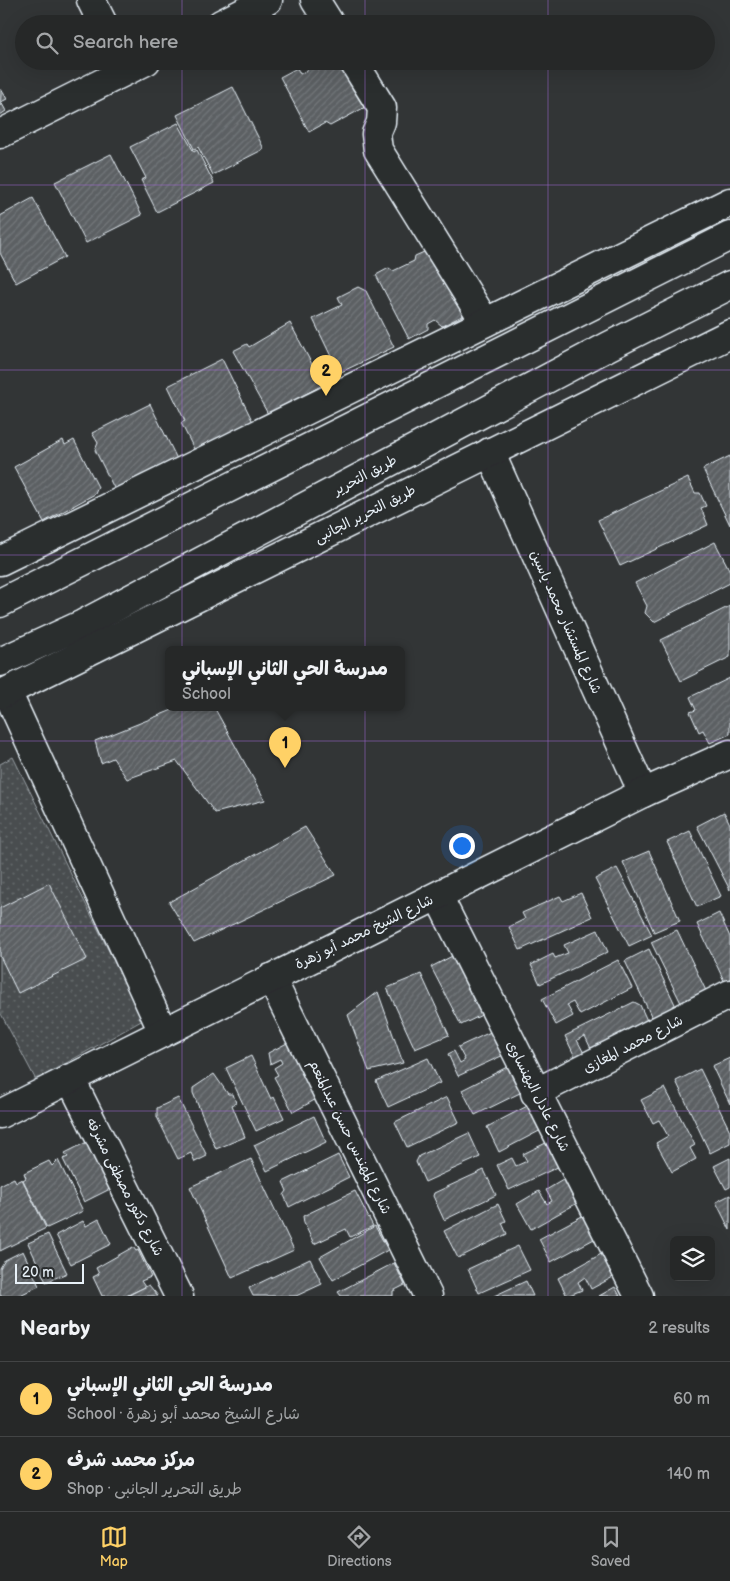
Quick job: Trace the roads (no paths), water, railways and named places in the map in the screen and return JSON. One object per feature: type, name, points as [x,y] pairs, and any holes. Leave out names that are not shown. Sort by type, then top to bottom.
[{"type":"street","points":[[91,0],[98,15]]},
{"type":"street","points":[[239,15],[268,0]]},
{"type":"street","points":[[315,0],[324,15]]},
{"type":"street","points":[[0,134],[122,70]]},
{"type":"street","points":[[359,70],[382,108],[381,122],[376,134],[378,150],[484,322]]},
{"type":"street","points":[[0,561],[730,202]]},
{"type":"street","points":[[0,603],[587,310],[730,236]]},
{"type":"street","points":[[656,274],[652,281],[654,295],[662,307],[676,312]]},
{"type":"street","name":"طريق التحرير","points":[[0,662],[83,624],[610,346],[730,285]]},
{"type":"street","points":[[587,310],[604,323],[610,338],[610,346]]},
{"type":"street","name":"طريق التحرير الجانبى","points":[[4,694],[730,334]]},
{"type":"street","name":"شارع المستشار محمد ياسين","points":[[490,452],[643,793]]},
{"type":"street","points":[[0,565],[58,574]]},
{"type":"street","points":[[63,665],[83,624]]},
{"type":"street","points":[[4,694],[163,1032]]},
{"type":"street","name":"شارع الشيخ محمد أبو زهرة","points":[[1,1112],[643,793],[730,754]]},
{"type":"street","name":"شارع عادل البهنساوى","points":[[438,896],[535,1093],[639,1296]]},
{"type":"street","name":"شارع المهندس حسن عبدالمنعم","points":[[272,978],[428,1296]]},
{"type":"street","name":"شارع محمد المغازى","points":[[535,1093],[730,994]]},
{"type":"street","name":"شارع دكتور مصطفى مشرفه","points":[[70,1078],[179,1296]]},
{"type":"place","name":"مركز محمد شرف","points":[[326,396]]},
{"type":"place","name":"مدرسة الحي الثاني الإسباني","points":[[285,768]]}]
